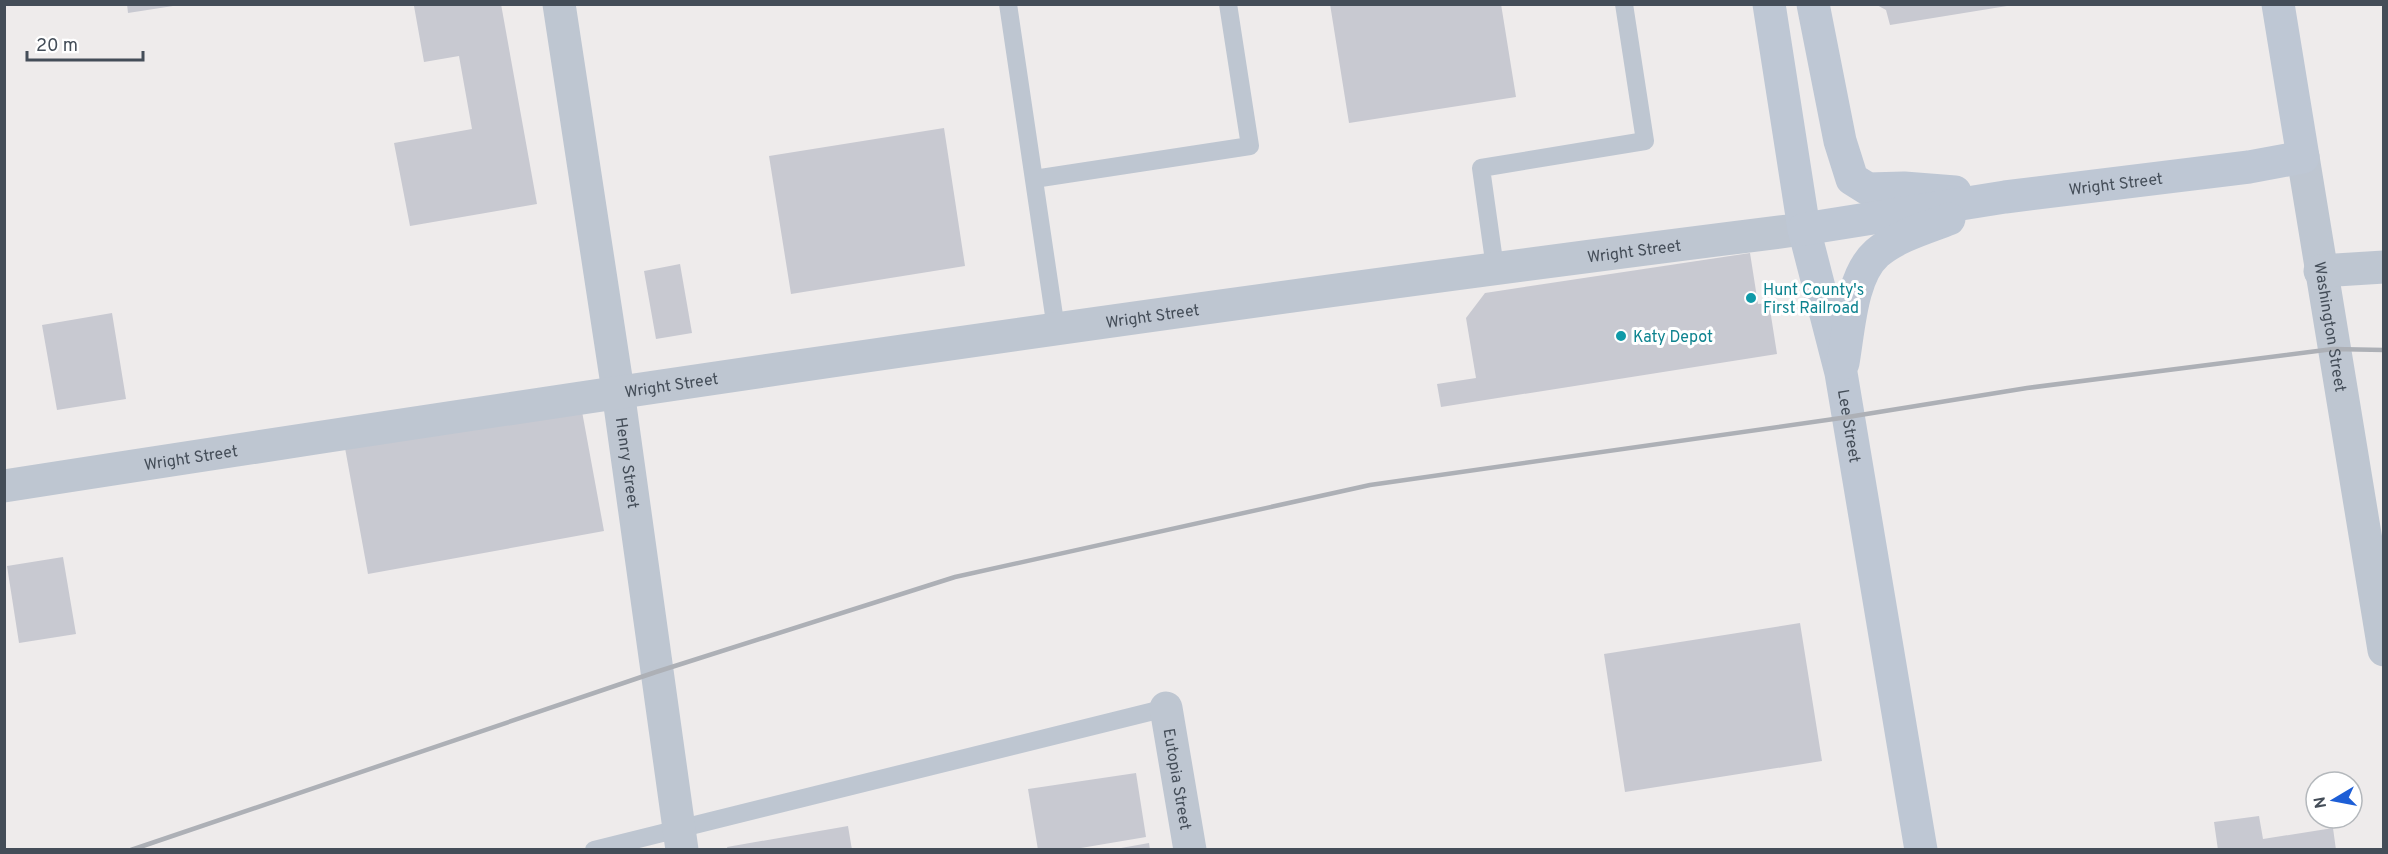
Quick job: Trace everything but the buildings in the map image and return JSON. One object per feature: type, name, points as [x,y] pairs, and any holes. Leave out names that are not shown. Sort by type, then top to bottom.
[{"type":"main road","name":"Lee Street","points":[[1769,4],[1804,229],[1841,373],[1921,849]]},
{"type":"main road","points":[[1813,4],[1840,141],[1852,179],[1868,189],[1904,188],[2005,196]]},
{"type":"main road","name":"Washington Street","points":[[2278,4],[2303,157]]},
{"type":"main road","name":"Wright Street","points":[[1804,229],[2005,196],[2249,167],[2303,157]]},
{"type":"main road","points":[[1841,373],[1858,281],[1876,254],[1898,239],[2005,196]]},
{"type":"street","name":"Henry Street","points":[[559,4],[618,391],[680,838]]},
{"type":"street","name":"Washington Street","points":[[2303,157],[2320,271],[2372,502],[2384,650]]},
{"type":"street","name":"Wright Street","points":[[4,486],[618,391],[1496,268],[1804,229]]},
{"type":"street","points":[[2320,271],[2384,267]]},
{"type":"street","name":"Eutopia Street","points":[[1166,708],[1190,849]]},
{"type":"lane","points":[[1008,4],[1056,329]]},
{"type":"lane","points":[[1034,179],[1250,146],[1228,4]]},
{"type":"lane","points":[[1496,268],[1480,168],[1645,141],[1624,4]]},
{"type":"lane","points":[[594,849],[680,838],[1166,708]]},
{"type":"railway","points":[[131,850],[656,672],[955,577],[1370,485],[1848,417],[2027,388],[2333,349],[2384,350]]},
{"type":"place","name":"Hunt County's First Railroad","points":[[1751,298]]},
{"type":"place","name":"Katy Depot","points":[[1621,336]]}]
